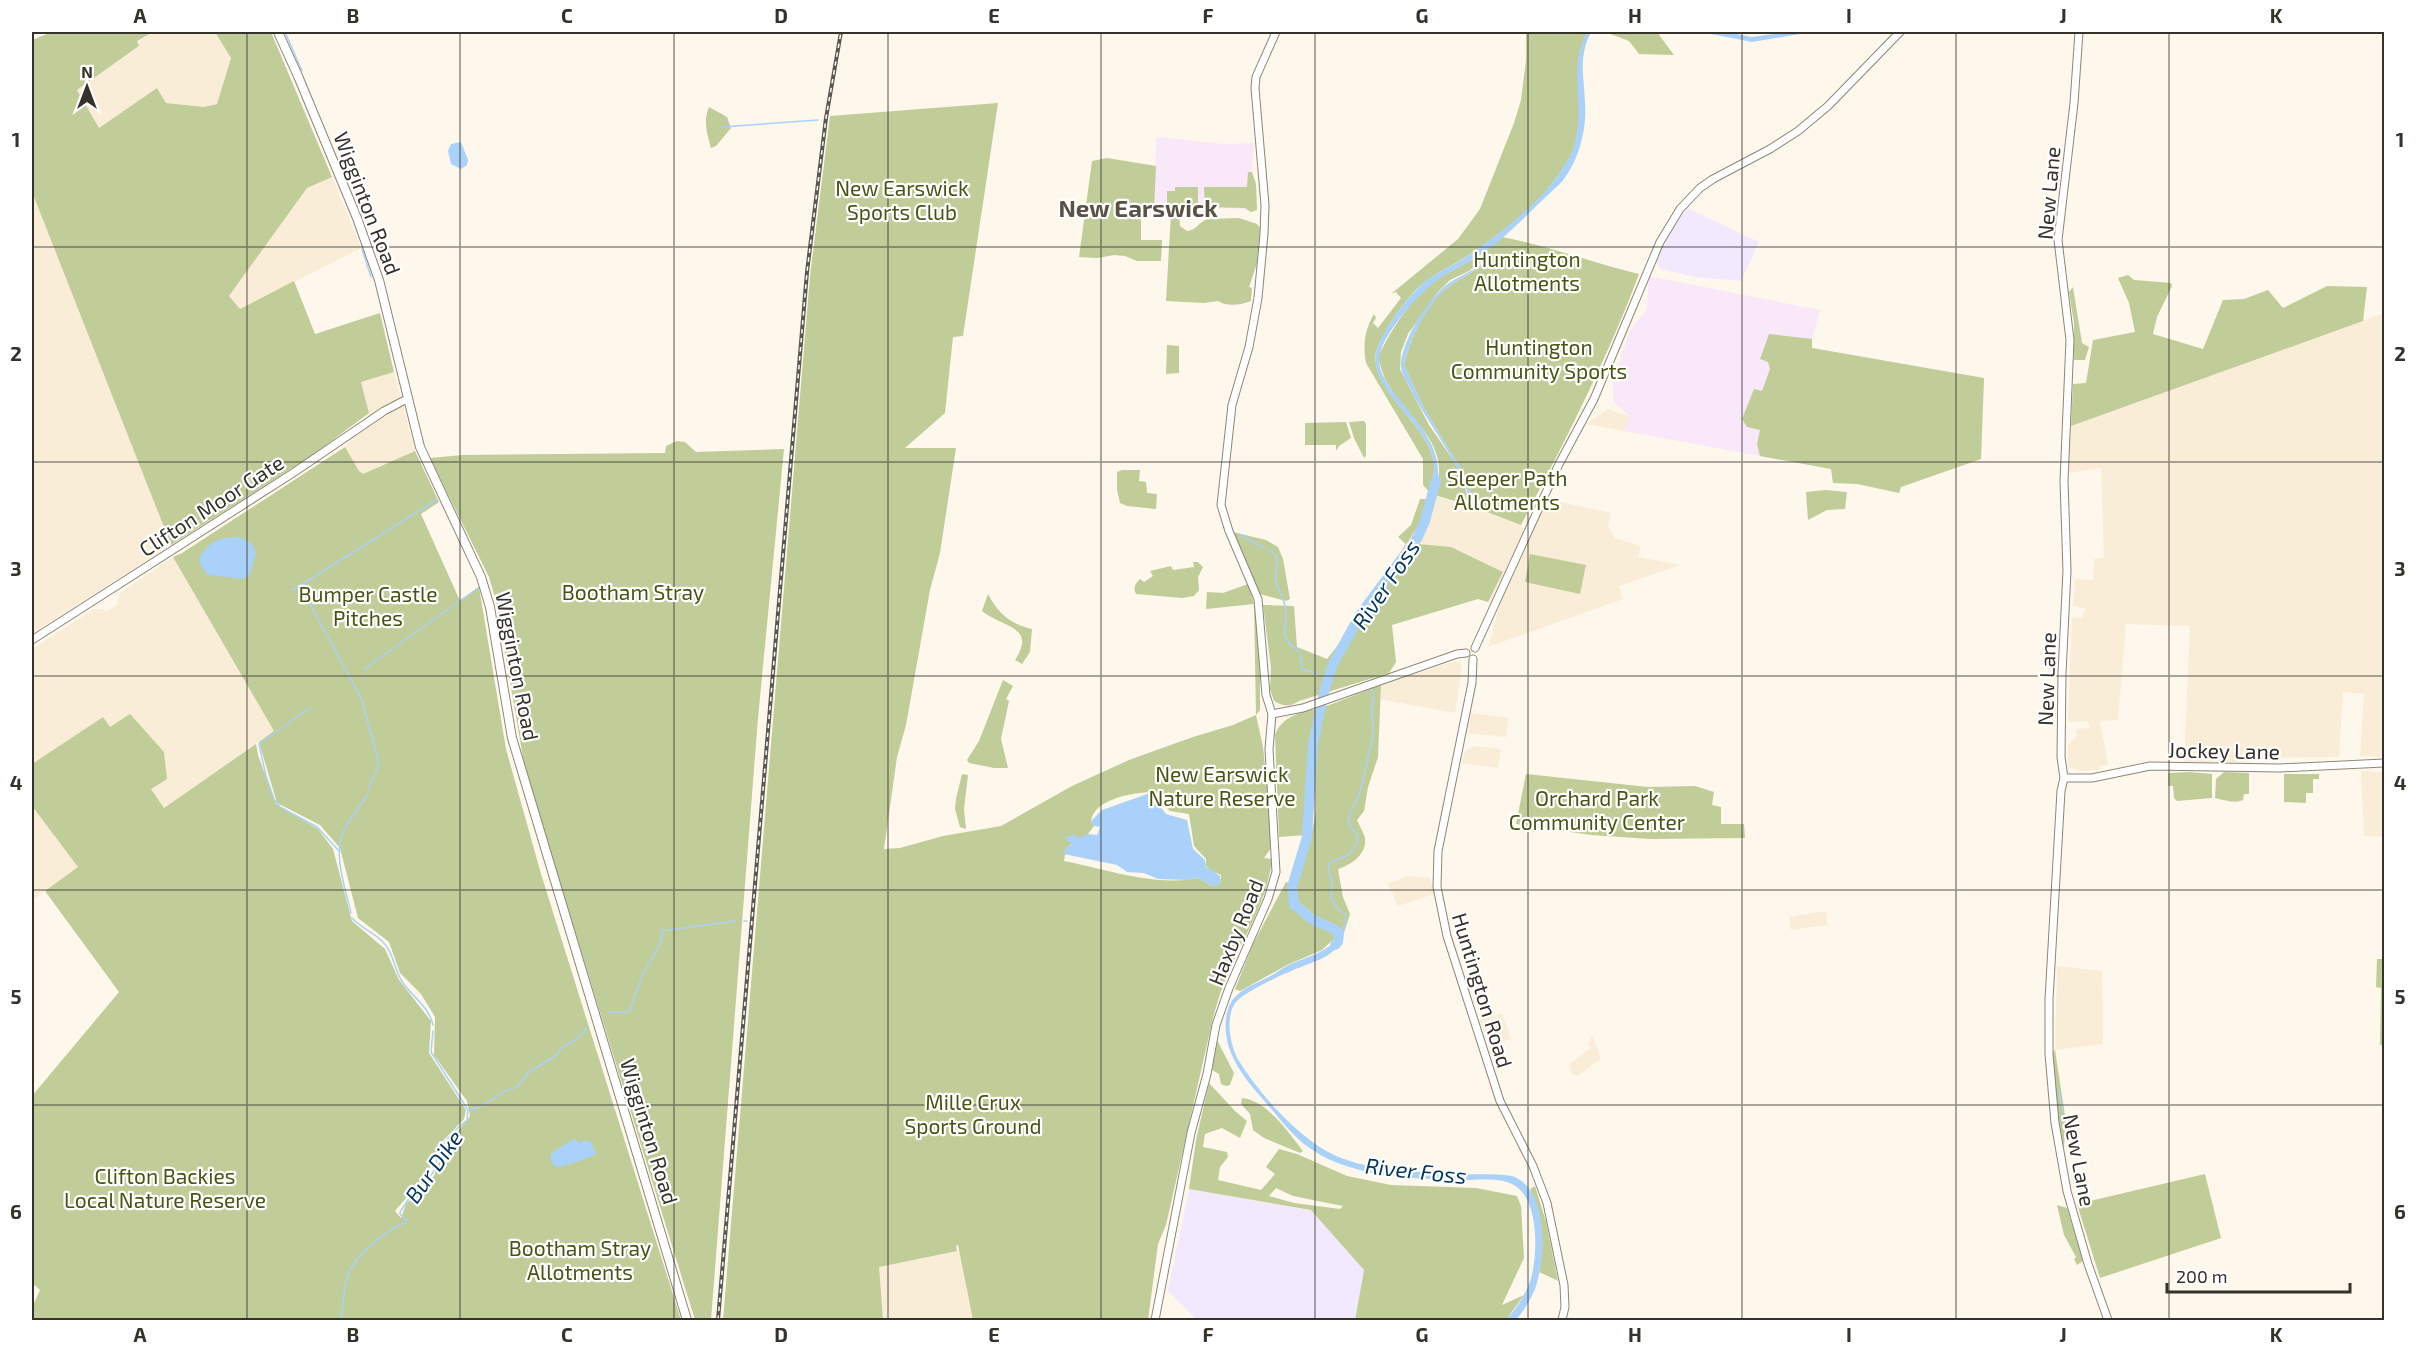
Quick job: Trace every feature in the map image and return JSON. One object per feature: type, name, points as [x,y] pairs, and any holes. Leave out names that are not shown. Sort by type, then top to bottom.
[{"type":"main road","name":"Wigginton Road","points":[[278,32],[321,129],[375,270],[420,447],[481,577],[490,607],[512,738],[687,1320]]},
{"type":"street","name":"Haxby Road","points":[[1155,1320],[1191,1133],[1207,1074],[1216,1025],[1229,988],[1268,899],[1276,872],[1269,749],[1272,714],[1266,695],[1258,599],[1223,514],[1222,496],[1232,405],[1249,347],[1262,258],[1264,205],[1256,77],[1276,32]]},
{"type":"street","points":[[1466,653],[1473,660],[1478,656],[1475,648],[1559,464],[1594,399],[1660,242],[1680,208],[1700,188],[1713,179],[1798,131],[1828,106],[1900,32]]},
{"type":"street","name":"New Lane","points":[[2079,32],[2074,103],[2058,240],[2070,340],[2064,481],[2067,570],[2062,674],[2061,757],[2064,778],[2061,791],[2049,999],[2049,1054],[2055,1123],[2067,1191],[2088,1264],[2108,1320]]},
{"type":"street","name":"Clifton Moor Gate","points":[[32,638],[293,473],[384,411],[407,399]]},
{"type":"street","points":[[1272,714],[1303,708],[1475,648]]},
{"type":"street","name":"Huntington Road","points":[[1473,660],[1472,683],[1438,851],[1437,886],[1447,936],[1500,1101],[1533,1166],[1547,1203],[1564,1285],[1565,1307],[1562,1320]]},
{"type":"street","name":"Jockey Lane","points":[[2064,778],[2092,778],[2150,766],[2280,768],[2385,764]]},
{"type":"shaded area","points":[[153,32],[215,32],[231,58],[217,104],[204,107],[166,103],[157,88],[99,128],[76,90],[139,47],[137,42]]},
{"type":"shaded area","points":[[1160,137],[1224,144],[1254,143],[1252,172],[1256,184],[1257,210],[1251,212],[1245,209],[1154,206],[1156,139]]},
{"type":"shaded area","points":[[332,177],[361,248],[240,309],[229,296],[307,188]]},
{"type":"shaded area","points":[[32,193],[171,545],[32,633]]},
{"type":"shaded area","points":[[1687,208],[1759,242],[1741,281],[1695,277],[1661,269],[1657,264],[1670,231]]},
{"type":"shaded area","points":[[1649,276],[1820,310],[1812,339],[1812,348],[1984,378],[1981,459],[1901,487],[1831,469],[1624,431],[1629,416],[1613,401],[1613,377],[1632,327],[1647,309]]},
{"type":"shaded area","points":[[2384,313],[2384,757],[2360,756],[2364,694],[2343,692],[2339,757],[2252,758],[2248,762],[2184,762],[2190,626],[2126,624],[2118,720],[2100,721],[2108,765],[2100,766],[2100,769],[2081,771],[2068,767],[2068,745],[2077,736],[2076,729],[2090,728],[2088,721],[2068,722],[2072,617],[2082,618],[2086,609],[2073,606],[2075,579],[2093,580],[2094,559],[2104,557],[2101,468],[2068,473],[2071,426]]},
{"type":"shaded area","points":[[394,372],[415,451],[363,474],[345,447],[369,413],[361,382]]},
{"type":"shaded area","points":[[1608,409],[1629,416],[1624,431],[1586,424]]},
{"type":"shaded area","points":[[1431,494],[1521,525],[1527,541],[1547,499],[1611,513],[1608,527],[1615,538],[1641,546],[1638,557],[1680,565],[1619,586],[1623,599],[1488,647],[1500,606],[1488,602],[1503,572],[1407,543]]},
{"type":"shaded area","points":[[173,557],[275,731],[164,808],[103,717],[32,764],[32,649],[94,609],[102,609],[106,612],[117,605],[119,594]]},
{"type":"shaded area","points":[[1455,661],[1462,665],[1455,713],[1380,699],[1381,685]]},
{"type":"shaded area","points":[[1471,713],[1508,718],[1506,737],[1468,733]]},
{"type":"shaded area","points":[[1475,746],[1501,749],[1498,768],[1462,763],[1465,751]]},
{"type":"shaded area","points":[[2361,771],[2384,772],[2384,837],[2364,836]]},
{"type":"shaded area","points":[[32,806],[78,867],[32,900]]},
{"type":"shaded area","points":[[1407,876],[1430,878],[1434,894],[1398,906],[1388,884]]},
{"type":"shaded area","points":[[1826,911],[1827,925],[1791,930],[1789,917]]},
{"type":"shaded area","points":[[2057,966],[2102,971],[2103,1044],[2055,1050]]},
{"type":"shaded area","points":[[1502,1013],[1511,1039],[1490,1046],[1479,1020]]},
{"type":"shaded area","points":[[1592,1036],[1601,1058],[1578,1076],[1572,1074],[1569,1064],[1591,1048],[1589,1044]]},
{"type":"shaded area","points":[[1189,1189],[1372,1221],[1355,1320],[1197,1320],[1168,1291]]},
{"type":"shaded area","points":[[959,1250],[973,1320],[883,1320],[878,1267]]},
{"type":"green space","points":[[52,32],[153,32],[137,41],[139,46],[77,90],[99,128],[157,88],[166,103],[204,107],[217,104],[231,58],[215,32],[271,32],[332,177],[307,188],[229,296],[240,309],[294,281],[315,334],[380,313],[394,372],[361,382],[369,413],[314,454],[171,545],[32,192],[32,40]]},
{"type":"green space","points":[[1526,32],[1587,32],[1579,58],[1581,112],[1577,140],[1572,153],[1548,189],[1518,218],[1475,251],[1434,275],[1415,291],[1389,326],[1376,352],[1376,366],[1381,379],[1428,445],[1434,467],[1431,494],[1423,485],[1423,459],[1366,363],[1366,332],[1374,314],[1376,318],[1373,323],[1378,328],[1401,298],[1396,292],[1391,294],[1458,239],[1480,209],[1521,100],[1526,60]]},
{"type":"green space","points":[[1605,32],[1657,32],[1674,55],[1639,54],[1629,41]]},
{"type":"green space","points":[[998,103],[963,336],[953,337],[945,413],[905,448],[956,448],[940,553],[930,590],[906,725],[897,757],[884,849],[900,848],[943,836],[1001,826],[1072,786],[1129,760],[1256,715],[1263,747],[1269,806],[1271,848],[1264,858],[1272,859],[1269,876],[1259,908],[1229,970],[1213,1018],[1166,1225],[1158,1244],[1148,1320],[973,1320],[958,1245],[956,1246],[957,1251],[879,1267],[883,1320],[723,1320],[810,276],[830,116]],"holes":[[[1150,792],[1170,811],[1189,814],[1194,846],[1206,859],[1206,866],[1221,875],[1220,884],[1212,886],[1198,878],[1148,879],[1064,861],[1066,848],[1088,834],[1094,826],[1091,821],[1094,813],[1106,802],[1124,796]]]},
{"type":"green space","points":[[709,107],[727,117],[731,128],[716,146],[711,148],[706,122]]},
{"type":"green space","points":[[1107,158],[1156,166],[1154,210],[1141,209],[1141,240],[1162,240],[1161,261],[1137,261],[1125,256],[1114,255],[1098,258],[1079,257],[1092,161]]},
{"type":"green space","points":[[1248,172],[1252,172],[1256,184],[1257,210],[1251,212],[1245,208],[1205,207],[1204,187],[1247,187]]},
{"type":"green space","points":[[1175,187],[1198,187],[1198,207],[1167,205],[1167,191],[1175,191]]},
{"type":"green space","points":[[1171,213],[1179,213],[1180,226],[1187,231],[1193,230],[1207,219],[1239,218],[1257,224],[1260,228],[1257,263],[1249,287],[1252,288],[1251,301],[1234,305],[1218,301],[1204,303],[1166,301]]},
{"type":"green space","points":[[1502,237],[1639,274],[1599,370],[1521,525],[1476,508],[1464,474],[1424,408],[1404,365],[1410,344],[1432,303],[1447,288],[1490,259],[1485,251]]},
{"type":"green space","points":[[1476,258],[1481,262],[1450,280],[1438,292],[1408,334],[1401,352],[1400,369],[1429,425],[1458,467],[1471,506],[1435,495],[1439,476],[1438,460],[1433,446],[1385,379],[1378,357],[1396,324],[1411,304],[1438,279]]},
{"type":"green space","points":[[2128,275],[2134,280],[2171,283],[2172,286],[2157,317],[2153,334],[2203,349],[2223,300],[2244,299],[2268,290],[2283,308],[2327,286],[2367,287],[2363,321],[2071,426],[2073,384],[2086,383],[2093,340],[2135,332],[2129,303],[2118,278]]},
{"type":"green space","points":[[2073,287],[2082,343],[2089,347],[2085,360],[2074,360],[2074,323],[2069,292]]},
{"type":"green space","points":[[1769,334],[1812,339],[1812,348],[1984,378],[1981,459],[1901,487],[1899,493],[1857,484],[1833,483],[1831,469],[1760,456],[1757,444],[1760,430],[1747,427],[1742,419],[1754,389],[1762,391],[1770,369],[1768,362],[1760,359]]},
{"type":"green space","points":[[1167,345],[1179,346],[1179,373],[1166,374]]},
{"type":"green space","points":[[1364,421],[1366,424],[1366,456],[1364,458],[1349,422]]},
{"type":"green space","points":[[1346,422],[1351,438],[1339,446],[1336,451],[1336,445],[1305,445],[1305,423]]},
{"type":"green space","name":"Bootham Stray","points":[[677,441],[685,442],[696,452],[784,449],[758,718],[711,1320],[695,1320],[525,769],[496,601],[489,577],[430,458],[463,455],[665,453],[666,446]]},
{"type":"green space","points":[[345,447],[363,474],[415,451],[439,502],[421,514],[460,601],[479,587],[506,749],[541,874],[681,1320],[32,1320],[32,1308],[40,1290],[32,1283],[32,1096],[119,992],[45,891],[78,867],[32,806],[32,764],[103,717],[110,727],[130,714],[164,752],[167,779],[151,789],[164,808],[256,744],[276,804],[318,829],[333,849],[352,921],[385,949],[399,980],[431,1021],[429,1053],[466,1110],[464,1119],[439,1145],[428,1172],[395,1211],[401,1218],[406,1204],[434,1176],[443,1150],[470,1116],[467,1101],[434,1055],[435,1017],[421,994],[400,973],[389,942],[358,918],[340,848],[320,825],[277,803],[259,742],[274,731],[173,557]]},
{"type":"green space","points":[[1140,470],[1139,481],[1146,482],[1147,493],[1157,494],[1156,509],[1127,506],[1120,503],[1117,472]]},
{"type":"green space","points":[[1825,490],[1847,492],[1845,509],[1827,510],[1808,520],[1806,492]]},
{"type":"green space","points":[[1420,499],[1429,499],[1422,520],[1407,543],[1451,547],[1503,572],[1488,602],[1478,599],[1392,625],[1396,662],[1389,673],[1290,705],[1274,701],[1270,689],[1271,668],[1263,605],[1294,606],[1297,647],[1327,659],[1346,635],[1406,544],[1398,537],[1411,525]]},
{"type":"green space","points":[[1233,532],[1266,540],[1278,547],[1283,559],[1290,599],[1286,601],[1260,594]]},
{"type":"green space","points":[[1530,554],[1586,565],[1580,594],[1525,582]]},
{"type":"green space","points":[[1193,562],[1198,562],[1203,567],[1198,577],[1199,590],[1194,596],[1182,598],[1136,594],[1136,584],[1140,579],[1144,582],[1153,576],[1150,571],[1171,566],[1173,570],[1194,567]]},
{"type":"green space","points":[[1248,584],[1254,604],[1206,609],[1207,592],[1223,593]]},
{"type":"green space","points":[[988,594],[1005,617],[1032,629],[1030,652],[1022,664],[1015,660],[1021,649],[1020,634],[982,611]]},
{"type":"green space","points":[[1254,604],[1256,604],[1260,658],[1260,710],[1256,715]]},
{"type":"green space","points":[[1003,680],[1013,686],[1006,699],[1009,701],[1001,739],[1008,768],[969,763],[967,760],[979,741]]},
{"type":"green space","points":[[1381,685],[1378,757],[1368,787],[1364,811],[1357,820],[1365,844],[1357,858],[1338,869],[1343,897],[1350,914],[1343,936],[1303,906],[1296,904],[1294,888],[1311,837],[1316,811],[1315,756],[1324,707]]},
{"type":"green space","points":[[1321,708],[1309,750],[1306,835],[1279,837],[1275,735],[1278,728],[1288,719],[1300,713]]},
{"type":"green space","points":[[2224,772],[2249,773],[2249,794],[2244,794],[2243,800],[2233,802],[2215,798],[2216,779]]},
{"type":"green space","points":[[2168,773],[2212,774],[2212,798],[2177,801],[2174,798],[2173,786],[2168,786]]},
{"type":"green space","points":[[962,774],[968,775],[964,809],[966,829],[960,827],[955,809]]},
{"type":"green space","name":"Orchard Park Community Center","points":[[1526,774],[1648,787],[1695,786],[1714,792],[1712,805],[1721,807],[1721,824],[1744,824],[1745,838],[1650,839],[1591,835],[1516,824]]},
{"type":"green space","points":[[2284,774],[2319,774],[2319,779],[2313,779],[2313,793],[2306,793],[2306,803],[2284,802]]},
{"type":"green space","points":[[1286,882],[1289,883],[1291,903],[1311,921],[1337,936],[1322,950],[1287,965],[1240,991],[1235,989],[1253,944]]},
{"type":"green space","points":[[2383,901],[2384,1045],[2380,1045],[2381,988],[2376,987],[2377,959],[2382,959]]},
{"type":"green space","points":[[1217,1040],[1234,1073],[1230,1085],[1226,1086],[1221,1084],[1219,1074],[1212,1070]]},
{"type":"green space","points":[[2055,1050],[2066,1122],[2064,1146],[2060,1140],[2052,1053]]},
{"type":"green space","points":[[1209,1083],[1247,1121],[1240,1138],[1222,1128],[1205,1134],[1203,1147],[1227,1152],[1228,1157],[1220,1167],[1218,1180],[1261,1190],[1275,1174],[1266,1167],[1279,1149],[1297,1154],[1347,1176],[1391,1185],[1476,1188],[1517,1196],[1521,1206],[1524,1258],[1502,1305],[1524,1295],[1506,1320],[1355,1320],[1364,1270],[1311,1210],[1189,1189],[1196,1140]],"holes":[[[1276,1188],[1293,1196],[1343,1206],[1340,1209],[1294,1203],[1269,1196]]]},
{"type":"green space","points":[[1242,1098],[1251,1100],[1269,1111],[1303,1151],[1300,1153],[1264,1138],[1253,1130],[1250,1114],[1241,1104]]},
{"type":"green space","points":[[2205,1174],[2221,1238],[2100,1278],[2077,1204]]},
{"type":"green space","points":[[1535,1186],[1546,1222],[1558,1281],[1539,1272],[1542,1230],[1538,1209],[1530,1189]]},
{"type":"green space","points":[[2057,1205],[2067,1208],[2083,1261],[2077,1265],[2074,1259],[2076,1257],[2064,1235]]},
{"type":"water","points":[[1587,32],[1591,32],[1583,59],[1584,131],[1571,168],[1559,185],[1498,242],[1431,285],[1396,323],[1383,344],[1380,353],[1380,368],[1387,383],[1424,431],[1434,450],[1438,471],[1435,495],[1431,494],[1434,462],[1428,444],[1381,380],[1376,367],[1376,353],[1395,317],[1421,285],[1468,256],[1525,212],[1548,189],[1566,163],[1574,147],[1577,130],[1578,65]]},
{"type":"water","points":[[1701,32],[1726,32],[1752,37],[1788,32],[1812,32],[1752,42]]},
{"type":"water","points":[[461,142],[468,160],[467,165],[461,169],[451,164],[448,151],[451,144]]},
{"type":"water","points":[[1487,255],[1490,259],[1447,288],[1433,303],[1415,334],[1404,365],[1424,408],[1464,474],[1476,508],[1471,506],[1467,490],[1454,461],[1420,406],[1401,367],[1405,346],[1430,302],[1448,284],[1483,263],[1481,260]]},
{"type":"water","points":[[240,537],[251,543],[256,553],[250,574],[244,579],[208,575],[201,566],[199,558],[203,552],[216,541]]},
{"type":"water","points":[[1150,793],[1166,814],[1187,820],[1193,849],[1205,860],[1206,867],[1220,876],[1220,885],[1212,886],[1198,878],[1158,879],[1144,873],[1127,872],[1117,865],[1064,854],[1066,847],[1072,845],[1065,837],[1074,835],[1080,838],[1088,834],[1097,835],[1100,827],[1094,826],[1091,821],[1102,810]]},
{"type":"water","points":[[1338,935],[1343,936],[1331,953],[1267,982],[1237,1001],[1233,1007],[1230,1022],[1231,1039],[1236,1055],[1259,1089],[1285,1118],[1314,1143],[1344,1159],[1382,1168],[1409,1171],[1512,1176],[1524,1183],[1533,1194],[1538,1209],[1542,1226],[1542,1243],[1539,1276],[1535,1289],[1516,1320],[1506,1320],[1525,1293],[1535,1258],[1533,1216],[1522,1192],[1514,1185],[1501,1181],[1377,1174],[1338,1163],[1320,1155],[1292,1133],[1253,1088],[1239,1069],[1229,1048],[1226,1037],[1227,1013],[1234,998],[1245,989],[1285,967],[1323,950]]},
{"type":"water","points":[[575,1139],[582,1144],[583,1140],[591,1142],[596,1154],[565,1166],[556,1167],[551,1162],[551,1154]]},
{"type":"waterway","points":[[285,32],[302,71]]},
{"type":"waterway","points":[[722,127],[818,120]]},
{"type":"waterway","points":[[362,249],[371,277]]},
{"type":"waterway","name":"River Foss","points":[[1335,945],[1338,942],[1339,933],[1313,920],[1294,905],[1292,887],[1307,837],[1313,744],[1325,688],[1333,664],[1360,615],[1418,537],[1425,521],[1436,480]]},
{"type":"waterway","points":[[293,590],[436,500]]},
{"type":"waterway","points":[[1240,535],[1264,548]]},
{"type":"waterway","points":[[1269,550],[1274,553],[1277,560],[1277,583],[1286,614],[1285,635],[1287,640],[1300,652],[1302,669],[1318,674]]},
{"type":"waterway","points":[[364,669],[478,588]]},
{"type":"waterway","points":[[304,593],[362,700],[379,763],[368,790]]},
{"type":"waterway","points":[[1339,933],[1344,927],[1346,915],[1331,899],[1332,883],[1328,869],[1330,863],[1351,853],[1358,836],[1348,823],[1359,796],[1373,736],[1374,695],[1371,688]]},
{"type":"waterway","points":[[311,707],[259,744],[274,799],[280,807],[317,827],[340,852]]},
{"type":"waterway","name":"Bur Dike","points":[[351,913],[341,872],[339,850],[346,826],[367,795]]},
{"type":"waterway","name":"Bur Dike","points":[[352,918],[386,945],[400,978],[424,1007],[433,1025]]},
{"type":"waterway","points":[[609,1012],[630,1010],[642,976],[661,942],[662,931],[735,921]]},
{"type":"waterway","points":[[484,1105],[505,1091],[517,1087],[529,1072],[557,1055],[561,1048],[575,1040],[588,1027]]},
{"type":"waterway","name":"Bur Dike","points":[[340,1320],[346,1280],[352,1267],[382,1236],[406,1223],[407,1221],[400,1212],[414,1191],[433,1173],[440,1149],[452,1133],[467,1120],[468,1110],[431,1052],[433,1031]]},
{"type":"waterway","points":[[2059,1090],[2063,1112]]},
{"type":"waterway","points":[[468,1110],[481,1107]]},
{"type":"railway","points":[[718,1320],[807,272],[826,118],[841,32]]},
{"type":"district","name":"New Earswick","points":[[1138,207]]},
{"type":"park label","name":"New Earswick Sports Club","points":[[902,199]]},
{"type":"park label","name":"Huntington Allotments","points":[[1527,270]]},
{"type":"park label","name":"Huntington Community Sports","points":[[1539,358]]},
{"type":"park label","name":"Sleeper Path Allotments","points":[[1507,489]]},
{"type":"park label","name":"Bumper Castle Pitches","points":[[368,605]]},
{"type":"park label","name":"New Earswick Nature Reserve","points":[[1222,785]]},
{"type":"park label","name":"Mille Crux Sports Ground","points":[[973,1113]]},
{"type":"park label","name":"Clifton Backies Local Nature Reserve","points":[[165,1187]]},
{"type":"park label","name":"Bootham Stray Allotments","points":[[580,1259]]}]
